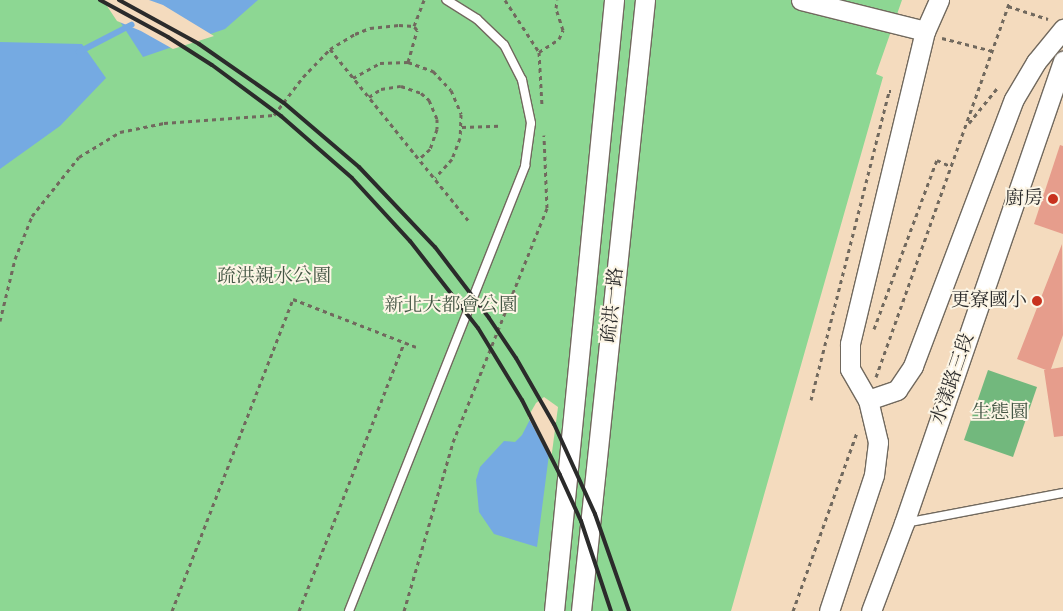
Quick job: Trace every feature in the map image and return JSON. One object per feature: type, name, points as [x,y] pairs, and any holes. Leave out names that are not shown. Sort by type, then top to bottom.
[{"type":"street","name":"疏洪一路","points":[[554,611],[614,0]]},
{"type":"street","name":"疏洪一路","points":[[581,611],[645,0]]},
{"type":"street","points":[[801,0],[934,34]]},
{"type":"street","points":[[829,611],[874,475],[878,442],[868,400],[850,370],[850,344],[934,34],[939,0]]},
{"type":"street","points":[[868,400],[897,390],[913,366],[1014,99],[1057,24]]},
{"type":"street","name":"水漾路三段","points":[[871,611],[904,523],[1063,61]]},
{"type":"lane","points":[[349,611],[525,166],[531,123],[522,80],[504,45],[478,19],[447,0]]},
{"type":"lane","points":[[904,523],[1063,493]]},
{"type":"path","points":[[408,62],[417,30],[414,26],[424,0]]},
{"type":"path","points":[[505,0],[539,52],[542,110]]},
{"type":"path","points":[[539,52],[559,39],[563,30],[556,8],[557,0]]},
{"type":"path","points":[[876,378],[1010,0]]},
{"type":"path","points":[[1008,6],[1057,24]]},
{"type":"path","points":[[0,321],[15,259],[32,216],[79,157],[120,132],[164,124],[274,115],[303,77],[330,49],[355,34],[370,28],[392,25],[414,26]]},
{"type":"path","points":[[934,34],[993,51]]},
{"type":"path","points":[[330,49],[468,220]]},
{"type":"path","points":[[353,78],[380,63],[408,62],[432,71],[451,90],[457,101],[462,127],[458,148],[435,178]]},
{"type":"path","points":[[369,97],[381,89],[401,86],[421,93],[429,100],[437,119],[437,129],[430,149],[419,159]]},
{"type":"path","points":[[811,400],[889,91]]},
{"type":"path","points":[[462,127],[499,126]]},
{"type":"path","points":[[404,611],[453,442],[548,208],[544,130]]},
{"type":"path","points":[[172,611],[293,299],[416,347]]},
{"type":"path","points":[[300,611],[404,342]]},
{"type":"path","points":[[793,611],[858,428]]},
{"type":"green space","name":"疏洪親水公園","points":[[0,0],[902,0],[876,74],[883,77],[731,611],[0,611]]},
{"type":"green space","name":"生態園","points":[[988,370],[1037,387],[1013,457],[964,440]]},
{"type":"water","points":[[106,0],[258,0],[225,29],[143,57]]},
{"type":"water","points":[[0,42],[82,44],[106,78],[60,126],[0,169]]},
{"type":"water","points":[[538,404],[555,408],[537,547],[494,534],[479,512],[476,480],[480,467],[504,441],[515,442],[522,435]]},
{"type":"pier","points":[[103,0],[149,0],[163,5],[214,36],[173,49],[141,31],[117,21]]},
{"type":"pier","points":[[544,397],[558,407],[551,460],[528,417],[536,403]]},
{"type":"building","name":"廚房","points":[[1060,145],[1063,146],[1063,234],[1034,224]]},
{"type":"building","points":[[1062,244],[1063,335],[1051,369],[1063,367],[1063,436],[1054,437],[1044,370],[1046,370],[1017,359]]},
{"type":"waterway","points":[[79,52],[131,25]]},
{"type":"railway","points":[[100,0],[168,37],[212,65],[281,116],[352,178],[410,241],[478,328],[522,400],[581,521],[611,611]]},
{"type":"railway","points":[[119,0],[199,44],[284,103],[359,167],[435,247],[489,318],[516,358],[554,424],[595,514],[629,611]]},
{"type":"place","name":"廚房","points":[[1053,199]]},
{"type":"place","name":"更寮國小","points":[[1037,301]]},
{"type":"park label","name":"新北大都會公園","points":[[451,306]]}]
